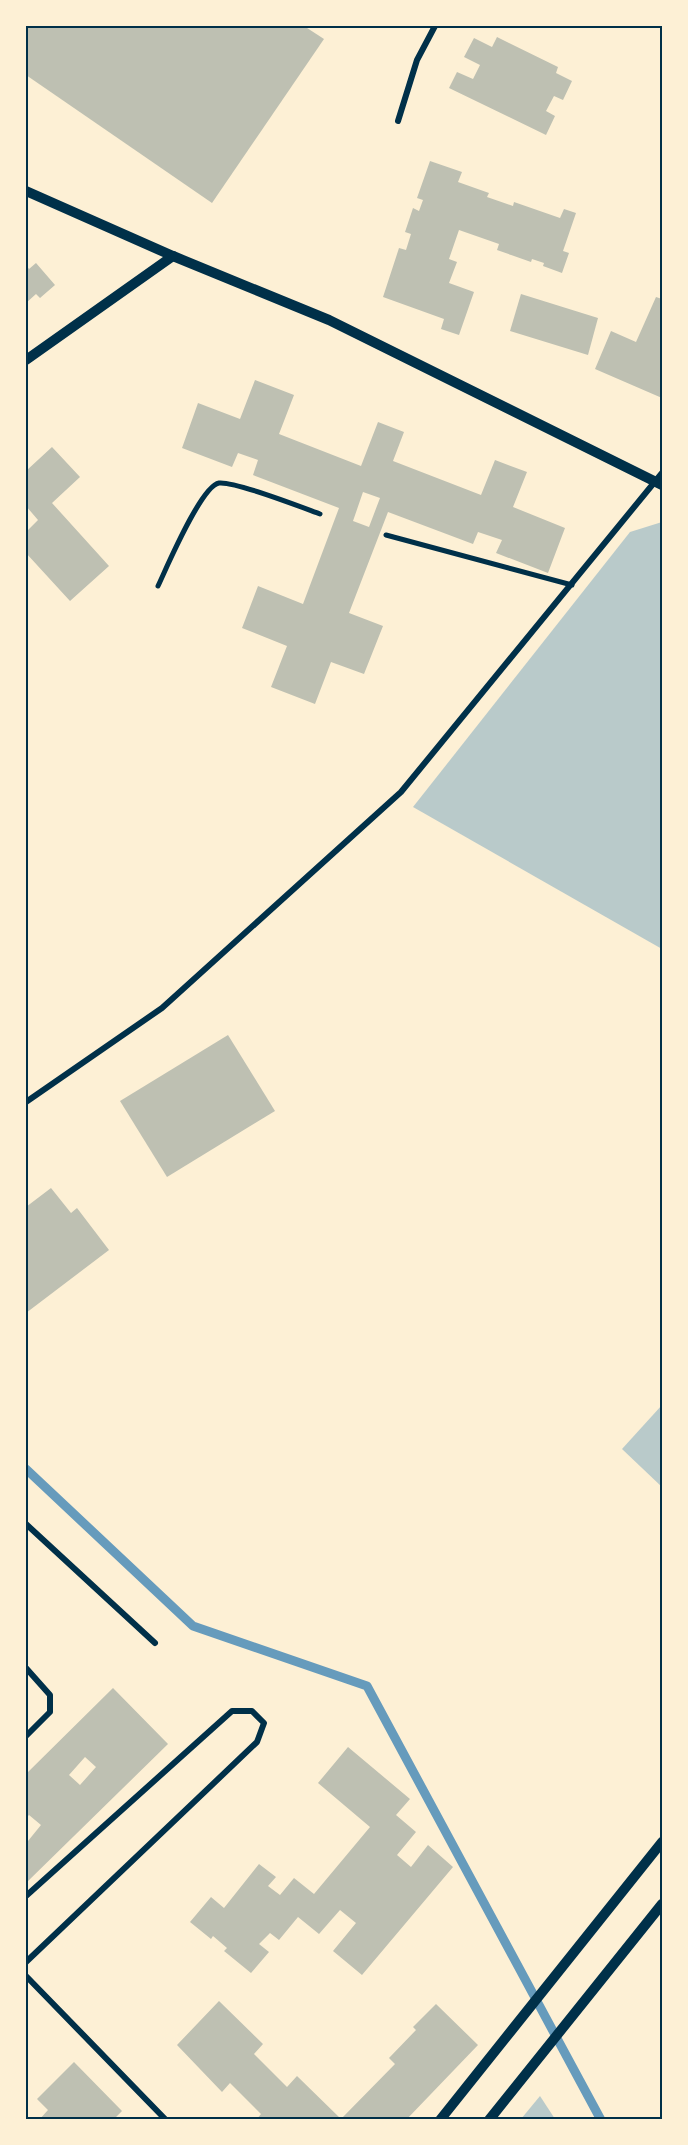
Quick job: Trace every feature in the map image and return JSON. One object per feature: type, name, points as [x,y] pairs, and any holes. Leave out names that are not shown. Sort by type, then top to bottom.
[{"type":"street","points":[[398,122],[417,60],[435,26]]},
{"type":"street","points":[[26,191],[173,256],[329,320],[661,480],[401,792],[162,1008],[26,1102]]},
{"type":"street","points":[[26,360],[173,256]]},
{"type":"street","points":[[158,586],[198,505],[209,489],[218,483],[233,485],[321,514]]},
{"type":"street","points":[[386,535],[572,585]]},
{"type":"street","points":[[26,1524],[155,1644]]},
{"type":"street","points":[[26,1668],[50,1695],[50,1712],[26,1736]]},
{"type":"street","points":[[26,1896],[232,1711],[252,1711],[264,1722],[257,1742],[26,1962]]},
{"type":"street","points":[[440,2120],[663,1842]]},
{"type":"street","points":[[489,2120],[663,1904]]},
{"type":"street","points":[[26,1976],[166,2120]]},
{"type":"shaded area","points":[[662,522],[662,949],[413,807],[630,532]]},
{"type":"shaded area","points":[[662,1405],[662,1487],[622,1449]]},
{"type":"shaded area","points":[[540,2096],[555,2119],[521,2119]]},
{"type":"building","points":[[26,26],[304,26],[324,39],[212,203],[26,75]]},
{"type":"building","points":[[497,37],[558,67],[556,73],[572,81],[563,100],[554,96],[546,111],[555,116],[546,135],[449,88],[457,72],[473,79],[480,65],[464,57],[474,38],[492,47]]},
{"type":"building","points":[[430,161],[462,172],[458,182],[489,193],[487,197],[513,206],[514,202],[560,218],[564,209],[576,213],[563,251],[569,253],[562,273],[543,266],[544,263],[532,259],[531,262],[497,250],[499,244],[459,230],[449,259],[457,262],[449,283],[474,292],[459,335],[441,329],[444,319],[383,297],[399,248],[406,250],[411,234],[405,232],[413,208],[419,211],[423,200],[417,198]]},
{"type":"building","points":[[36,263],[55,285],[40,298],[36,294],[26,303],[26,265],[29,269]]},
{"type":"building","points":[[521,294],[598,318],[588,355],[510,331]]},
{"type":"building","points":[[656,297],[662,299],[662,398],[595,369],[611,331],[636,342]]},
{"type":"building","points":[[255,380],[294,395],[279,434],[361,466],[378,422],[404,432],[393,461],[481,495],[495,460],[527,472],[513,507],[565,528],[548,573],[496,553],[502,540],[478,532],[473,544],[388,512],[349,613],[383,626],[364,674],[331,662],[315,704],[271,687],[287,646],[242,628],[258,586],[303,604],[339,508],[253,475],[258,460],[238,453],[232,467],[182,448],[198,403],[240,419]],"holes":[[[363,492],[380,498],[369,527],[353,521]]]},
{"type":"building","points":[[52,447],[80,477],[52,503],[109,566],[70,601],[26,553],[26,532],[38,520],[26,506],[26,471]]},
{"type":"building","points":[[228,1035],[275,1111],[167,1177],[120,1101]]},
{"type":"building","points":[[51,1188],[71,1213],[77,1208],[109,1250],[26,1313],[26,1207]]},
{"type":"building","points":[[113,1688],[168,1744],[26,1883],[26,1839],[28,1841],[41,1825],[29,1815],[26,1818],[26,1774]],"holes":[[[85,1757],[96,1767],[80,1785],[69,1775]]]},
{"type":"building","points":[[348,1747],[410,1799],[396,1815],[416,1832],[397,1855],[411,1867],[428,1845],[453,1867],[362,1975],[333,1951],[356,1923],[340,1910],[319,1934],[298,1917],[279,1940],[270,1933],[259,1944],[269,1952],[251,1973],[224,1951],[227,1948],[213,1936],[211,1939],[190,1922],[211,1897],[224,1908],[259,1864],[276,1877],[268,1886],[280,1895],[294,1878],[314,1894],[370,1827],[318,1783]]},
{"type":"building","points":[[219,2001],[263,2044],[254,2054],[287,2087],[297,2076],[341,2119],[395,2064],[389,2058],[416,2030],[413,2027],[436,2004],[478,2045],[406,2120],[256,2120],[261,2114],[230,2083],[222,2092],[177,2045]]},
{"type":"building","points":[[74,2062],[122,2111],[113,2120],[39,2120],[48,2110],[37,2099]]},
{"type":"waterway","points":[[26,1469],[193,1626],[367,1686],[601,2120]]}]
